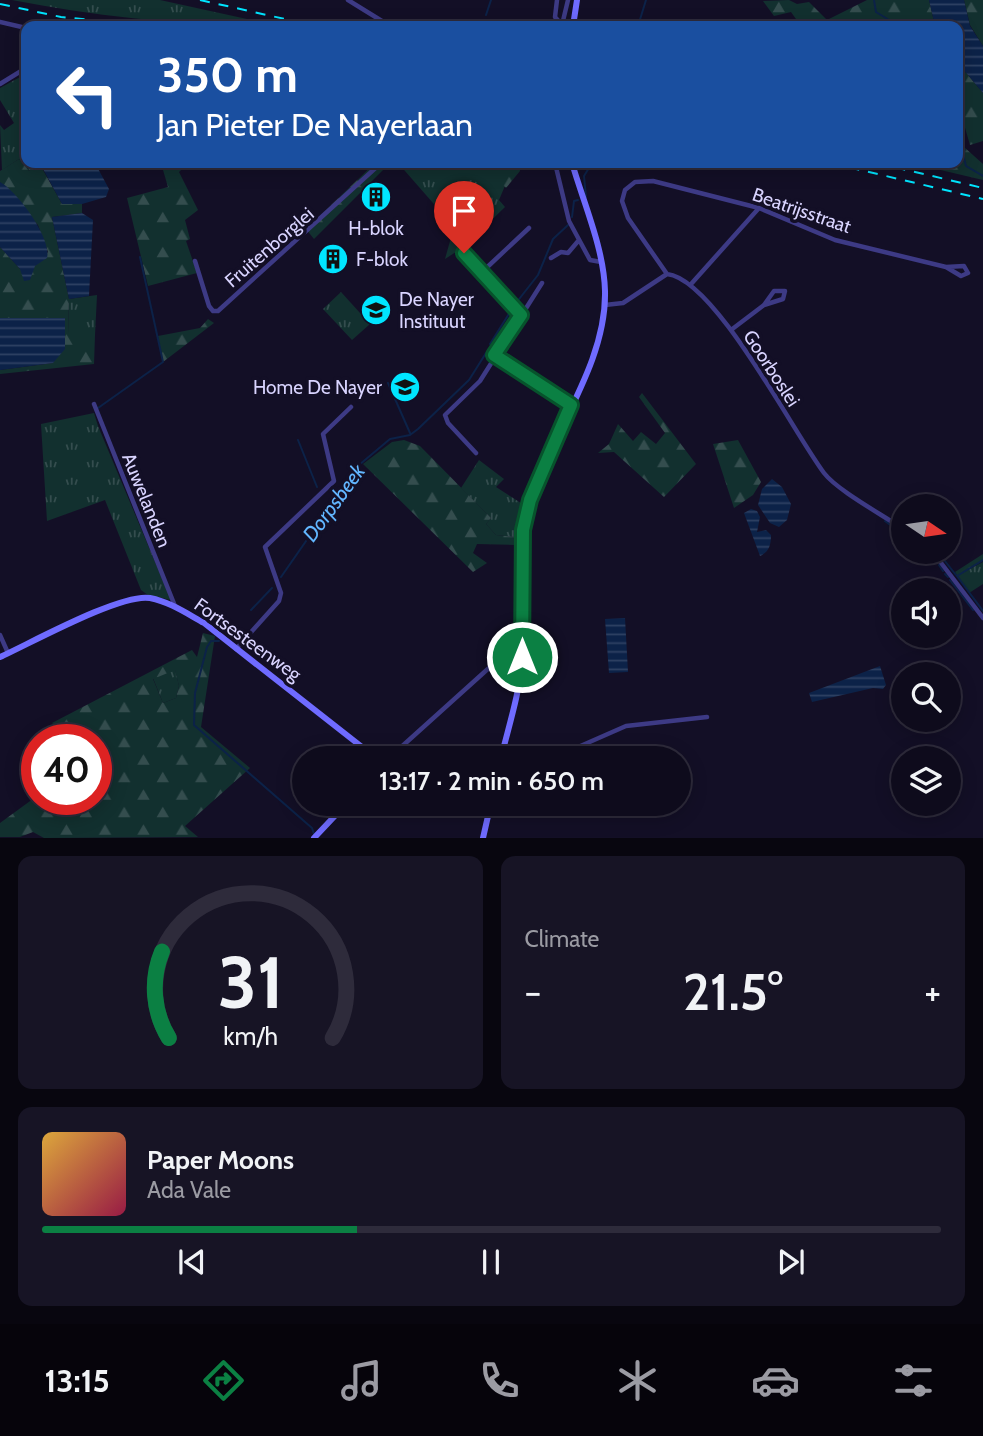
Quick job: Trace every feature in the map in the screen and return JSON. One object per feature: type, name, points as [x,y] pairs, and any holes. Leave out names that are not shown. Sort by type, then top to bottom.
[{"type":"street","points":[[348,0],[382,21]]},
{"type":"street","points":[[557,0],[555,17],[558,21]]},
{"type":"street","points":[[563,21],[568,0]]},
{"type":"street","points":[[574,21],[577,0]]},
{"type":"street","points":[[0,22],[21,27]]},
{"type":"street","points":[[0,84],[21,71]]},
{"type":"street","name":"Fruitenborglei","points":[[195,261],[209,306],[213,311],[218,310],[375,168]]},
{"type":"street","points":[[556,168],[567,214],[579,240],[592,262],[601,262]]},
{"type":"street","points":[[504,746],[518,688],[522,657],[523,530],[530,500],[599,336],[605,305],[601,262],[573,168]]},
{"type":"street","name":"Beatrijsstraat","points":[[667,274],[623,208],[622,195],[629,185],[638,181],[653,181],[759,208],[835,240],[946,267]]},
{"type":"street","points":[[692,284],[759,208]]},
{"type":"street","points":[[482,272],[529,228]]},
{"type":"street","points":[[551,258],[561,252],[568,253],[579,240]]},
{"type":"street","points":[[464,253],[521,315]]},
{"type":"street","points":[[605,305],[623,303],[667,274]]},
{"type":"street","name":"Goorboslei","points":[[667,274],[682,276],[692,284],[731,330],[825,473],[891,520]]},
{"type":"street","points":[[477,453],[448,423],[445,415],[480,381],[542,283]]},
{"type":"street","points":[[731,330],[764,305],[774,291],[784,290],[783,299],[764,305]]},
{"type":"street","points":[[494,355],[571,405]]},
{"type":"street","name":"Auwelanden","points":[[94,404],[175,606]]},
{"type":"street","points":[[236,649],[279,601],[281,593],[265,547],[334,481],[323,434],[351,407]]},
{"type":"street","points":[[942,564],[983,618]]},
{"type":"street","name":"Fortsesteenweg","points":[[0,657],[120,601],[148,598],[175,606],[236,649],[361,746]]},
{"type":"street","points":[[0,635],[9,653]]},
{"type":"street","points":[[402,746],[496,660],[507,656],[522,657]]},
{"type":"street","points":[[580,746],[626,726],[707,717]]},
{"type":"street","points":[[314,838],[335,816]]},
{"type":"street","points":[[483,838],[488,816]]},
{"type":"green space","points":[[12,0],[160,0],[256,21],[172,21],[78,11]]},
{"type":"green space","points":[[789,0],[797,4],[809,2],[827,20],[867,0],[929,0],[934,21],[797,21],[791,12],[774,16],[763,1]]},
{"type":"green space","points":[[964,0],[983,0],[983,46],[970,25]]},
{"type":"green space","points":[[963,69],[983,93],[983,141],[970,145],[963,121]]},
{"type":"green space","points":[[21,77],[21,161],[19,159],[2,170],[0,125],[4,130],[14,123],[0,100],[0,88]]},
{"type":"green space","points":[[963,143],[983,164],[983,180],[932,168],[963,168]]},
{"type":"green space","points":[[19,159],[21,168],[29,171],[34,168],[46,168],[43,170],[62,204],[82,204],[82,213],[52,217],[69,299],[68,335],[95,335],[94,364],[0,374],[0,370],[53,363],[64,336],[64,318],[0,318],[0,247],[20,269],[35,266],[48,252],[38,225],[0,182],[0,171]]},
{"type":"green space","points":[[162,168],[182,168],[179,172],[198,210],[185,220],[190,239],[186,241],[197,273],[148,286],[127,198],[168,187]]},
{"type":"green space","points":[[370,168],[385,168],[314,239],[306,229]]},
{"type":"green space","points":[[402,168],[490,168],[507,181],[499,200],[505,207],[465,246],[445,259],[454,227]]},
{"type":"green space","points":[[486,168],[520,168],[506,188]]},
{"type":"green space","points":[[341,292],[370,324],[352,340],[323,309]]},
{"type":"green space","points":[[97,295],[95,335],[68,335],[69,299]]},
{"type":"green space","points":[[208,319],[214,323],[163,362],[158,336],[200,328]]},
{"type":"green space","points":[[642,393],[696,464],[664,497],[614,452],[598,453],[609,444],[618,424],[633,441],[641,432],[656,444],[665,433],[639,397]]},
{"type":"green space","points":[[94,413],[171,600],[148,595],[141,590],[105,500],[47,521],[41,424]]},
{"type":"green space","points":[[404,440],[420,446],[491,518],[486,524],[496,535],[515,537],[515,545],[477,544],[473,553],[487,563],[473,572],[363,464],[392,442]]},
{"type":"green space","points":[[738,440],[761,482],[753,495],[734,508],[713,444]]},
{"type":"green space","points":[[479,460],[504,479],[496,487],[524,505],[515,537],[496,535],[486,524],[491,518],[461,488]]},
{"type":"green space","points":[[983,554],[983,560],[958,575],[983,562],[983,584],[969,593],[955,572]]},
{"type":"green space","points":[[203,633],[215,636],[201,727],[250,768],[185,826],[198,837],[44,838],[33,832],[20,837],[0,837],[0,823],[21,808],[21,815],[112,815],[112,724],[52,723],[192,650],[197,657]],"holes":[[[175,670],[179,686],[176,698],[163,703],[153,679]]]},
{"type":"green space","points":[[175,669],[179,686],[176,698],[163,703],[153,678]]},
{"type":"water","points":[[929,0],[964,0],[970,26],[983,46],[983,93],[963,69],[963,21],[934,21]]},
{"type":"water","points":[[98,168],[109,189],[106,197],[82,204],[62,204],[43,169]]},
{"type":"water","points":[[0,182],[24,205],[44,239],[47,258],[35,266],[30,280],[24,281],[20,269],[0,247]]},
{"type":"water","points":[[82,213],[93,220],[89,296],[69,299],[52,217]]},
{"type":"water","points":[[0,318],[65,318],[65,349],[53,363],[0,370]]},
{"type":"water","points":[[772,479],[782,487],[791,504],[787,520],[779,527],[770,523],[758,505],[762,489]]},
{"type":"water","points":[[751,509],[757,511],[760,517],[757,532],[766,530],[771,535],[769,548],[760,556],[744,513]]},
{"type":"water","points":[[625,618],[628,672],[609,673],[605,619]]},
{"type":"water","points":[[880,666],[886,685],[883,689],[873,688],[812,702],[809,693]]},
{"type":"waterway","points":[[486,15],[491,0]]},
{"type":"waterway","name":"Dorpsbeek","points":[[640,21],[646,0]]},
{"type":"waterway","points":[[874,0],[876,12],[891,21]]},
{"type":"waterway","points":[[963,154],[966,166],[983,176]]},
{"type":"waterway","name":"Dorpsbeek","points":[[586,197],[584,176],[589,168]]},
{"type":"waterway","name":"Dorpsbeek","points":[[572,217],[574,201],[578,200]]},
{"type":"waterway","name":"Dorpsbeek","points":[[516,303],[538,275],[553,239],[568,225]]},
{"type":"waterway","points":[[98,408],[163,362],[140,257]]},
{"type":"waterway","name":"Dorpsbeek","points":[[490,344],[512,309]]},
{"type":"waterway","name":"Dorpsbeek","points":[[281,577],[359,465],[390,439],[410,435],[418,429],[469,380],[486,353]]},
{"type":"waterway","points":[[388,383],[410,433]]},
{"type":"waterway","points":[[298,440],[317,487]]},
{"type":"waterway","points":[[885,521],[891,526]]},
{"type":"waterway","points":[[983,560],[957,576],[983,611]]},
{"type":"waterway","points":[[947,564],[956,575]]},
{"type":"waterway","points":[[939,565],[943,571]]},
{"type":"waterway","points":[[945,574],[948,577]]},
{"type":"waterway","name":"Dorpsbeek","points":[[251,610],[272,588]]},
{"type":"waterway","points":[[961,594],[973,610]]},
{"type":"waterway","name":"Dorpsbeek","points":[[219,641],[211,641],[207,647],[195,693],[194,725],[312,828],[314,834]]},
{"type":"railway","points":[[200,0],[294,21]]},
{"type":"railway","points":[[0,4],[61,17],[101,21]]},
{"type":"railway","points":[[852,168],[983,199]]},
{"type":"railway","points":[[898,168],[983,188]]},
{"type":"place","name":"H-blok","points":[[376,197]]},
{"type":"place","name":"F-blok","points":[[333,259]]},
{"type":"place","name":"De Nayer Instituut","points":[[376,310]]},
{"type":"place","name":"Home De Nayer","points":[[405,387]]},
{"type":"route","points":[[464,253],[521,315],[494,355],[571,405],[530,500],[523,530],[522,657]]}]
